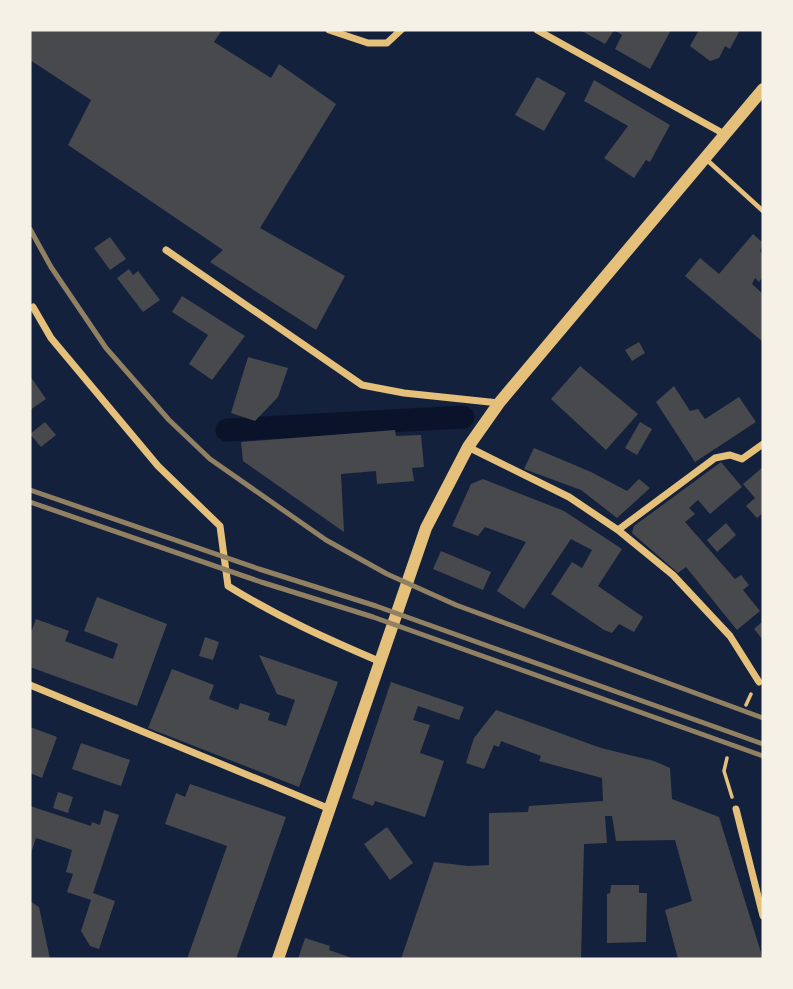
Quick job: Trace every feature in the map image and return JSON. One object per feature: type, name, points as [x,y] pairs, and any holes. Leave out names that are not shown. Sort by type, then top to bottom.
[{"type":"main road","points":[[278,959],[426,528],[468,447],[499,403],[763,89]]},
{"type":"street","points":[[329,30],[368,43],[387,43],[401,30]]},
{"type":"street","points":[[537,30],[726,135]]},
{"type":"street","points":[[166,250],[362,385],[404,393],[499,403]]},
{"type":"street","points":[[33,307],[51,338],[158,466],[220,526],[228,586],[324,639],[380,662]]},
{"type":"street","points":[[618,530],[715,458],[730,455],[742,460],[763,444]]},
{"type":"street","points":[[468,447],[569,497],[618,530],[673,575],[730,636],[759,682]]},
{"type":"street","points":[[30,685],[330,809]]},
{"type":"street","points":[[736,809],[763,916]]},
{"type":"lane","points":[[706,159],[763,211]]},
{"type":"path","points":[[727,758],[724,771],[736,809]]},
{"type":"building","points":[[30,30],[222,30],[214,42],[271,78],[279,64],[336,104],[260,228],[345,276],[316,330],[210,262],[223,250],[68,145],[91,100],[30,60]]},
{"type":"building","points":[[580,30],[614,30],[605,44]]},
{"type":"building","points":[[614,30],[671,30],[650,69],[615,49],[622,35]]},
{"type":"building","points":[[699,30],[740,30],[730,49],[725,46],[719,58],[710,61],[690,46]]},
{"type":"building","points":[[537,77],[566,93],[544,131],[515,115]]},
{"type":"building","points":[[594,80],[670,125],[650,162],[646,160],[634,178],[604,158],[628,126],[584,101]]},
{"type":"building","points":[[753,234],[763,243],[760,251],[763,254],[763,277],[759,282],[755,278],[752,284],[763,294],[763,342],[685,276],[700,258],[719,274]]},
{"type":"building","points":[[110,237],[126,259],[110,270],[94,248]]},
{"type":"building","points":[[129,269],[133,275],[138,271],[160,300],[143,312],[117,278]]},
{"type":"building","points":[[182,296],[245,336],[212,380],[189,364],[208,335],[172,312]]},
{"type":"building","points":[[639,342],[645,353],[632,361],[625,350]]},
{"type":"building","points":[[248,357],[288,368],[278,397],[255,421],[231,413]]},
{"type":"building","points":[[580,366],[638,414],[606,450],[551,399]]},
{"type":"building","points":[[30,376],[46,399],[30,410]]},
{"type":"building","points":[[674,386],[690,411],[698,409],[705,419],[739,397],[756,422],[695,462],[656,402]]},
{"type":"building","points":[[45,422],[56,435],[41,447],[30,434]]},
{"type":"building","points":[[640,422],[652,429],[637,455],[625,448]]},
{"type":"building","points":[[395,430],[396,436],[421,435],[424,467],[412,468],[414,481],[377,484],[376,471],[341,474],[344,532],[243,461],[241,442]]},
{"type":"building","points":[[534,448],[591,472],[627,491],[639,479],[650,488],[617,518],[581,490],[524,469]]},
{"type":"building","points":[[721,462],[742,487],[710,514],[698,500],[689,508],[695,514],[685,522],[735,579],[741,575],[749,585],[743,590],[760,611],[737,630],[686,567],[678,573],[632,533],[634,526]]},
{"type":"building","points":[[763,467],[763,513],[757,518],[746,506],[755,498],[743,484]]},
{"type":"building","points":[[483,479],[564,511],[622,549],[598,586],[643,617],[634,632],[619,624],[612,633],[604,630],[551,594],[572,562],[582,568],[592,550],[571,539],[524,609],[497,591],[526,542],[485,527],[478,536],[452,526],[471,484]]},
{"type":"building","points":[[726,523],[736,535],[717,552],[707,540]]},
{"type":"building","points":[[441,551],[491,572],[483,590],[433,569]]},
{"type":"building","points":[[97,597],[167,624],[137,706],[30,667],[30,635],[36,619],[69,631],[65,641],[113,659],[118,644],[84,631]]},
{"type":"building","points":[[763,621],[763,640],[754,629]]},
{"type":"building","points":[[205,637],[219,642],[213,660],[199,656]]},
{"type":"building","points":[[259,655],[338,682],[299,787],[148,728],[172,669],[214,685],[209,699],[238,710],[240,703],[270,713],[268,720],[286,726],[295,700],[277,694]]},
{"type":"building","points":[[391,682],[464,707],[459,720],[418,706],[413,720],[430,725],[420,753],[444,761],[425,817],[375,801],[373,806],[352,798]]},
{"type":"building","points":[[496,710],[601,748],[654,761],[670,768],[672,799],[719,817],[763,959],[678,959],[665,910],[692,901],[675,840],[616,841],[612,816],[605,816],[607,843],[584,844],[581,959],[401,959],[434,862],[468,866],[489,865],[489,813],[528,812],[529,806],[603,801],[602,778],[539,761],[541,756],[501,741],[499,747],[494,745],[484,769],[466,763],[474,738]]},
{"type":"building","points":[[30,727],[57,737],[42,778],[30,773]]},
{"type":"building","points":[[81,743],[130,760],[121,786],[72,769]]},
{"type":"building","points":[[190,784],[286,817],[236,959],[187,959],[227,846],[165,824],[176,793],[185,797]]},
{"type":"building","points":[[58,792],[73,797],[68,813],[53,808]]},
{"type":"building","points":[[30,806],[91,826],[92,822],[100,825],[104,810],[119,815],[93,893],[115,901],[99,949],[90,946],[81,931],[91,900],[67,892],[73,874],[66,872],[72,850],[36,838],[30,856]]},
{"type":"building","points":[[387,827],[413,863],[390,880],[364,844]]},
{"type":"building","points":[[611,885],[639,885],[639,893],[647,893],[646,942],[607,943],[607,894],[610,893]]},
{"type":"building","points":[[30,901],[39,907],[50,959],[30,959]]},
{"type":"building","points":[[305,938],[330,946],[329,950],[355,959],[298,959]]},
{"type":"waterway","points":[[227,430],[463,417]]},
{"type":"railway","points":[[30,229],[51,267],[106,348],[169,420],[210,459],[326,540],[387,574],[456,605],[763,718]]},
{"type":"railway","points":[[30,490],[259,569],[376,606],[763,744]]},
{"type":"railway","points":[[30,502],[261,582],[373,617],[763,756]]}]
